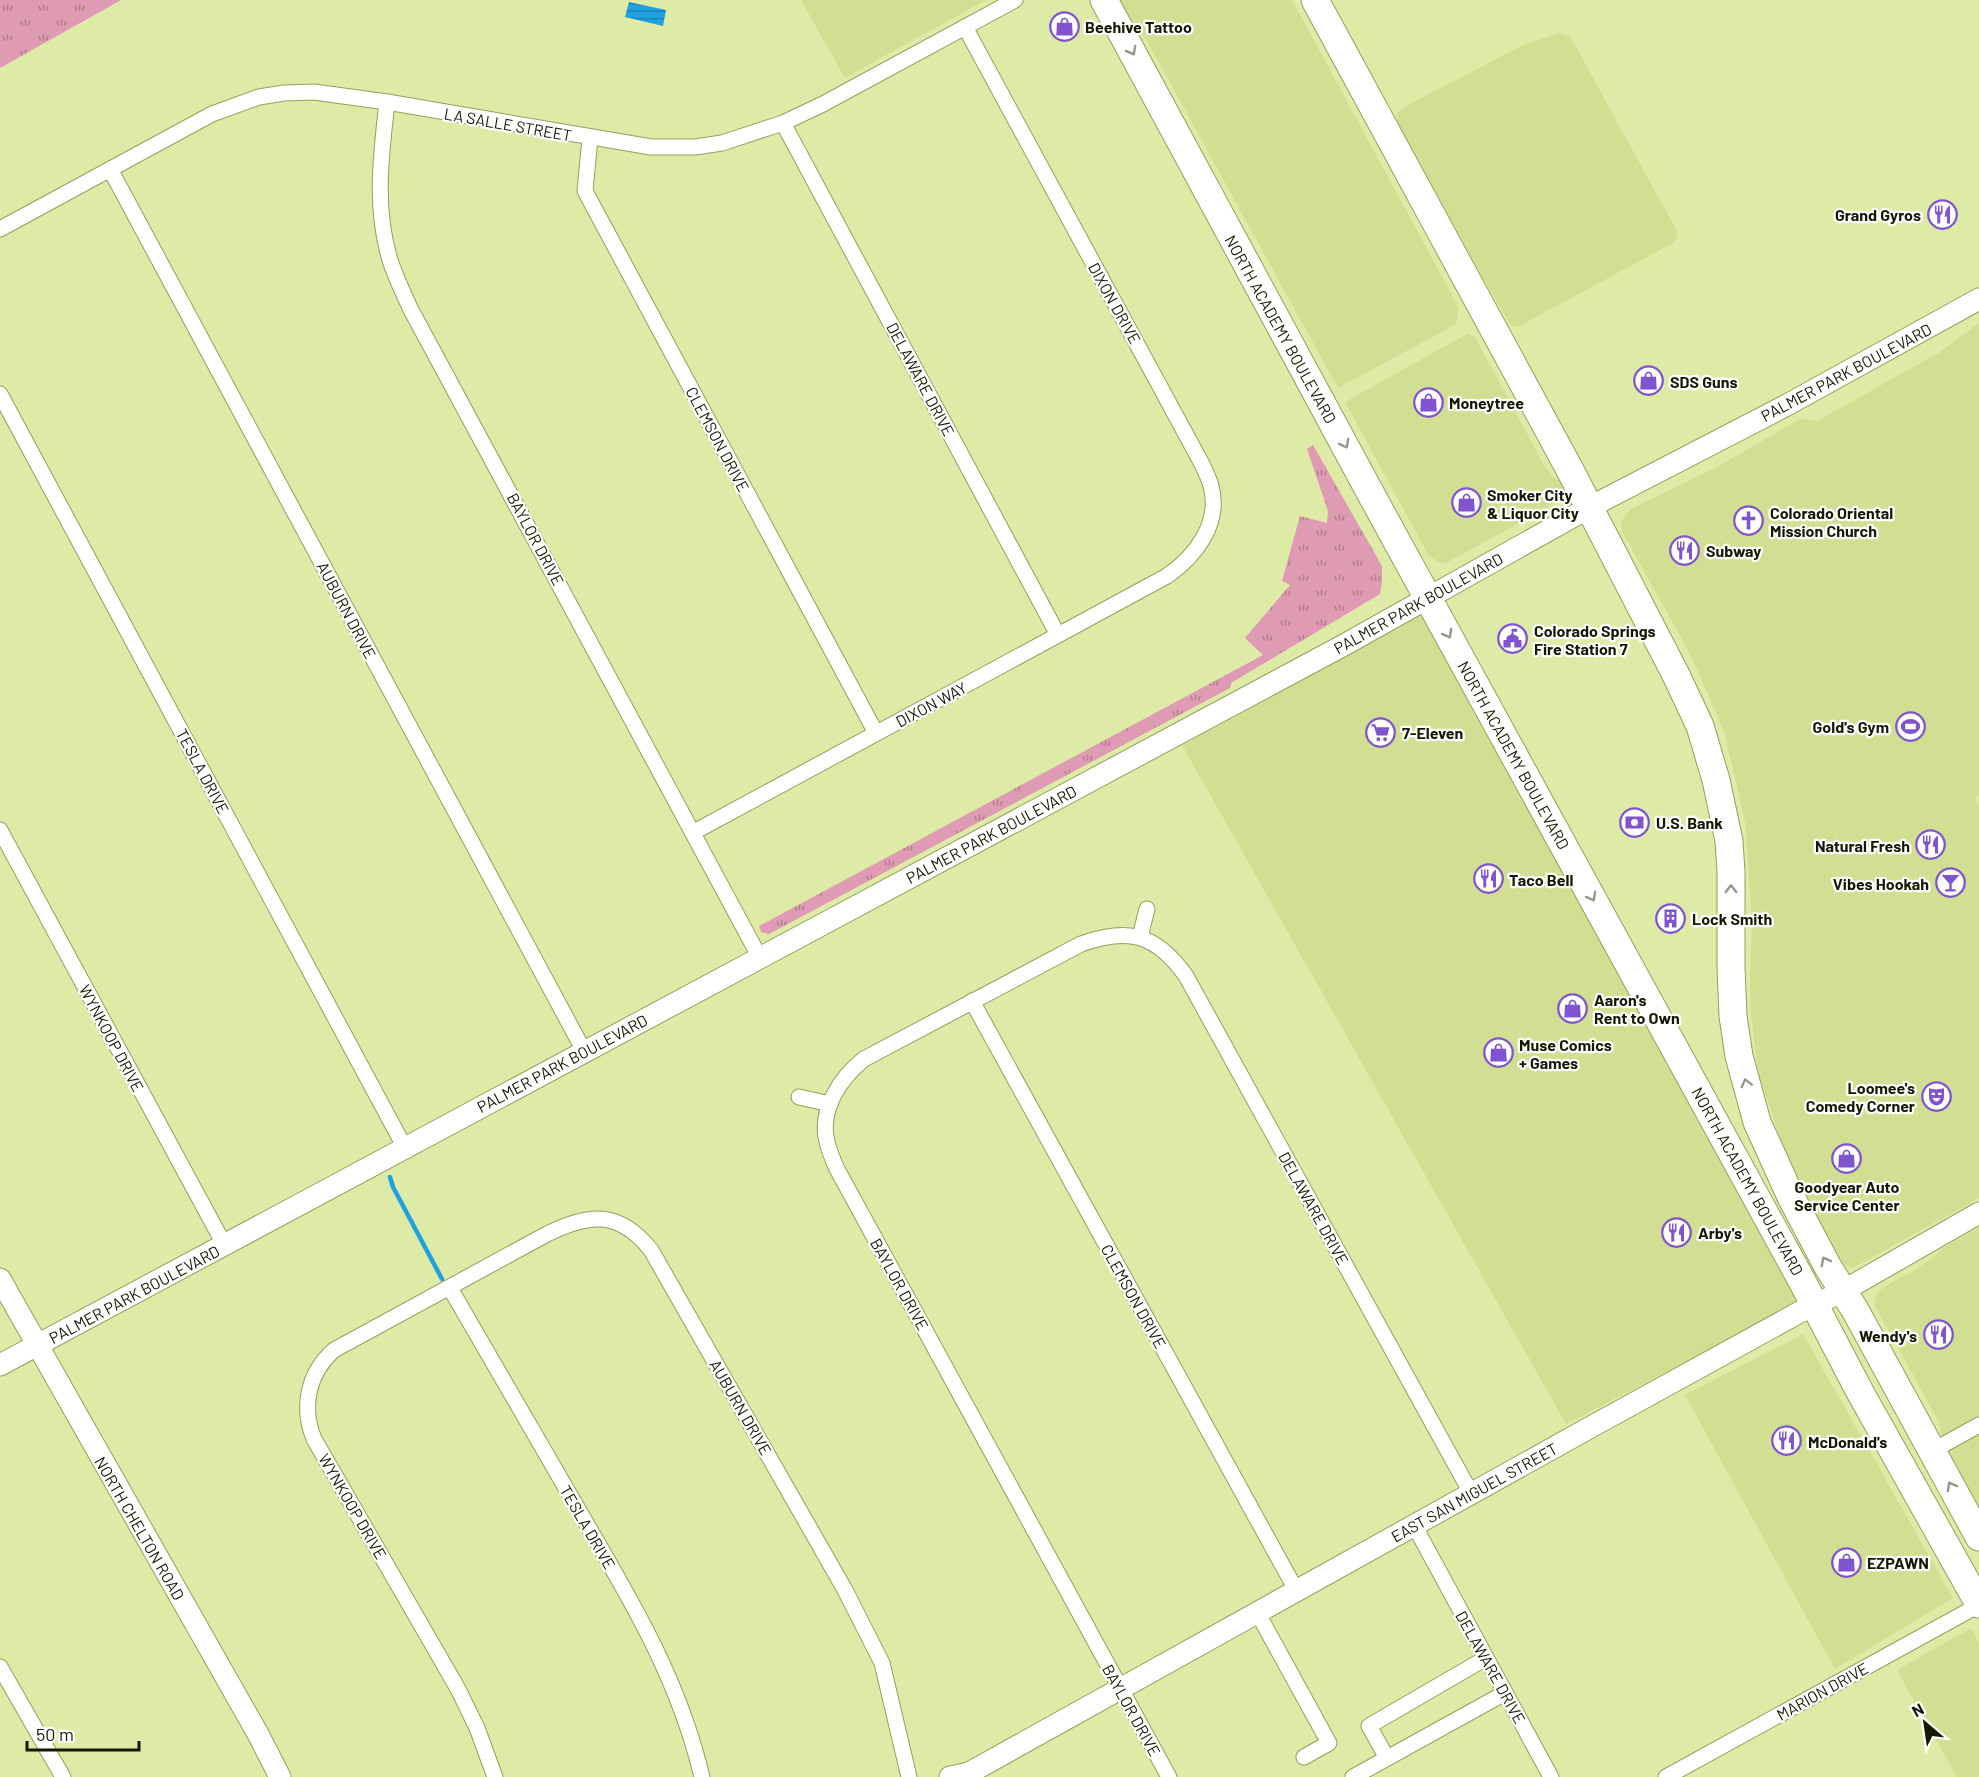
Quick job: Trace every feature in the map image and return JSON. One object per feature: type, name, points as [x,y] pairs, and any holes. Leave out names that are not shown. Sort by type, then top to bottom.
[{"type":"highway","name":"NORTH ACADEMY BOULEVARD","points":[[1104,0],[1815,1305],[1860,1392],[1979,1604]]},
{"type":"highway","name":"NORTH ACADEMY BOULEVARD","points":[[1315,0],[1590,507],[1700,726],[1716,780],[1729,841],[1733,1016],[1747,1090],[1757,1122],[1782,1178],[1828,1267],[1979,1537]]},
{"type":"main road","name":"PALMER PARK BOULEVARD","points":[[0,1365],[1428,598],[1590,507],[1785,406],[1979,299]]},
{"type":"main road","name":"EAST SAN MIGUEL STREET","points":[[962,1776],[1979,1214]]},
{"type":"main road","name":"NORTH CHELTON ROAD","points":[[0,1279],[280,1777]]},
{"type":"street","name":"LA SALLE STREET","points":[[0,229],[212,114],[259,98],[284,93],[314,92],[387,102],[651,147],[695,147],[731,140],[783,123],[823,104],[1015,0]]},
{"type":"street","name":"DIXON DRIVE","points":[[965,27],[1202,464],[1211,486],[1213,502],[1205,536],[1183,565],[1167,576]]},
{"type":"street","name":"BAYLOR DRIVE","points":[[387,102],[379,169],[379,194],[385,241],[399,283],[410,308],[760,958]]},
{"type":"street","name":"DELAWARE DRIVE","points":[[783,123],[1058,635]]},
{"type":"street","name":"CLEMSON DRIVE","points":[[590,138],[585,191],[876,733]]},
{"type":"street","name":"AUBURN DRIVE","points":[[110,169],[584,1051]]},
{"type":"street","name":"TESLA DRIVE","points":[[0,394],[405,1148]]},
{"type":"street","name":"DIXON WAY","points":[[694,832],[1167,576]]},
{"type":"street","name":"WYNKOOP DRIVE","points":[[0,830],[225,1246]]},
{"type":"street","points":[[1140,937],[1148,909]]},
{"type":"street","name":"BAYLOR DRIVE","points":[[1140,937],[1118,935],[1081,944],[864,1059],[851,1069],[841,1082],[830,1104],[825,1128],[826,1140],[837,1169],[1169,1777]]},
{"type":"street","name":"DELAWARE DRIVE","points":[[1140,937],[1163,949],[1176,961],[1186,976],[1471,1493]]},
{"type":"street","name":"CLEMSON DRIVE","points":[[972,1001],[1296,1590]]},
{"type":"street","points":[[799,1097],[830,1104]]},
{"type":"street","name":"AUBURN DRIVE","points":[[450,1288],[575,1221],[590,1218],[605,1219],[630,1229],[641,1237],[651,1250],[840,1579],[882,1663],[909,1777]]},
{"type":"street","name":"TESLA DRIVE","points":[[450,1288],[647,1629],[676,1693],[702,1777]]},
{"type":"street","name":"WYNKOOP DRIVE","points":[[450,1288],[346,1342],[326,1358],[310,1384],[307,1412],[314,1439],[458,1689],[477,1728],[495,1777]]},
{"type":"street","points":[[1932,1451],[1979,1425]]},
{"type":"street","name":"DELAWARE DRIVE","points":[[1414,1526],[1551,1777]]},
{"type":"street","name":"MARION DRIVE","points":[[1666,1777],[1979,1604]]},
{"type":"street","points":[[1257,1612],[1329,1743],[1304,1756]]},
{"type":"street","points":[[1387,1758],[1369,1726],[1486,1658]]},
{"type":"street","points":[[0,1667],[63,1777]]},
{"type":"street","points":[[1353,1777],[1505,1693]]},
{"type":"shaded area","points":[[801,0],[986,0],[845,78]]},
{"type":"shaded area","points":[[1116,0],[1292,0],[1458,306],[1458,319],[1455,325],[1338,388],[1146,39],[1126,21]]},
{"type":"shaded area","points":[[1559,33],[1570,36],[1677,231],[1677,238],[1671,244],[1520,326],[1511,326],[1397,121],[1398,112],[1521,46]]},
{"type":"shaded area","points":[[1979,323],[1979,795],[1975,798],[1979,806],[1979,1198],[1853,1268],[1841,1263],[1789,1164],[1759,1076],[1751,1017],[1752,920],[1745,821],[1724,731],[1690,654],[1621,526],[1623,518],[1631,509],[1719,466],[1800,419],[1817,421],[1940,352]]},
{"type":"shaded area","points":[[1467,334],[1475,337],[1545,467],[1552,476],[1562,482],[1567,494],[1563,499],[1448,562],[1440,563],[1429,556],[1345,402]]},
{"type":"shaded area","points":[[1425,611],[1801,1302],[1566,1424],[1182,745]]},
{"type":"shaded area","points":[[1979,1228],[1979,1515],[1947,1460],[1938,1420],[1875,1306],[1875,1299],[1877,1293],[1884,1287],[1918,1268],[1948,1245]]},
{"type":"shaded area","points":[[1803,1334],[1953,1598],[1835,1669],[1685,1395]]},
{"type":"shaded area","points":[[1971,1628],[1979,1644],[1979,1777],[1957,1777],[1897,1670]]},
{"type":"green space","points":[[0,0],[121,0],[0,68]]},
{"type":"green space","points":[[1313,445],[1382,566],[1380,594],[1231,683],[1230,688],[769,934],[761,932],[759,926],[1263,655],[1245,638],[1290,585],[1282,581],[1300,516],[1327,523],[1328,511],[1307,449]]},
{"type":"water","points":[[629,2],[666,10],[663,26],[625,17]]},
{"type":"waterway","points":[[390,1177],[393,1187],[442,1279]]},
{"type":"place","name":"Beehive Tattoo","points":[[1064,26]]},
{"type":"place","name":"Grand Gyros","points":[[1942,214]]},
{"type":"place","name":"SDS Guns","points":[[1649,381]]},
{"type":"place","name":"Moneytree","points":[[1428,402]]},
{"type":"place","name":"Smoker City & Liquor City","points":[[1466,503]]},
{"type":"place","name":"Colorado Oriental Mission Church","points":[[1749,521]]},
{"type":"place","name":"Subway","points":[[1685,550]]},
{"type":"place","name":"Colorado Springs Fire Station 7","points":[[1513,639]]},
{"type":"place","name":"Gold's Gym","points":[[1910,726]]},
{"type":"place","name":"7-Eleven","points":[[1381,732]]},
{"type":"place","name":"U.S. Bank","points":[[1635,822]]},
{"type":"place","name":"Natural Fresh","points":[[1931,845]]},
{"type":"place","name":"Taco Bell","points":[[1488,879]]},
{"type":"place","name":"Vibes Hookah","points":[[1950,883]]},
{"type":"place","name":"Lock Smith","points":[[1671,918]]},
{"type":"place","name":"Aaron's Rent to Own","points":[[1573,1008]]},
{"type":"place","name":"Muse Comics + Games","points":[[1498,1053]]},
{"type":"place","name":"Loomee's Comedy Corner","points":[[1936,1096]]},
{"type":"place","name":"Goodyear Auto Service Center","points":[[1847,1158]]},
{"type":"place","name":"Arby's","points":[[1677,1232]]},
{"type":"place","name":"Wendy's","points":[[1938,1335]]},
{"type":"place","name":"McDonald's","points":[[1787,1441]]},
{"type":"place","name":"EZPAWN","points":[[1846,1562]]}]
